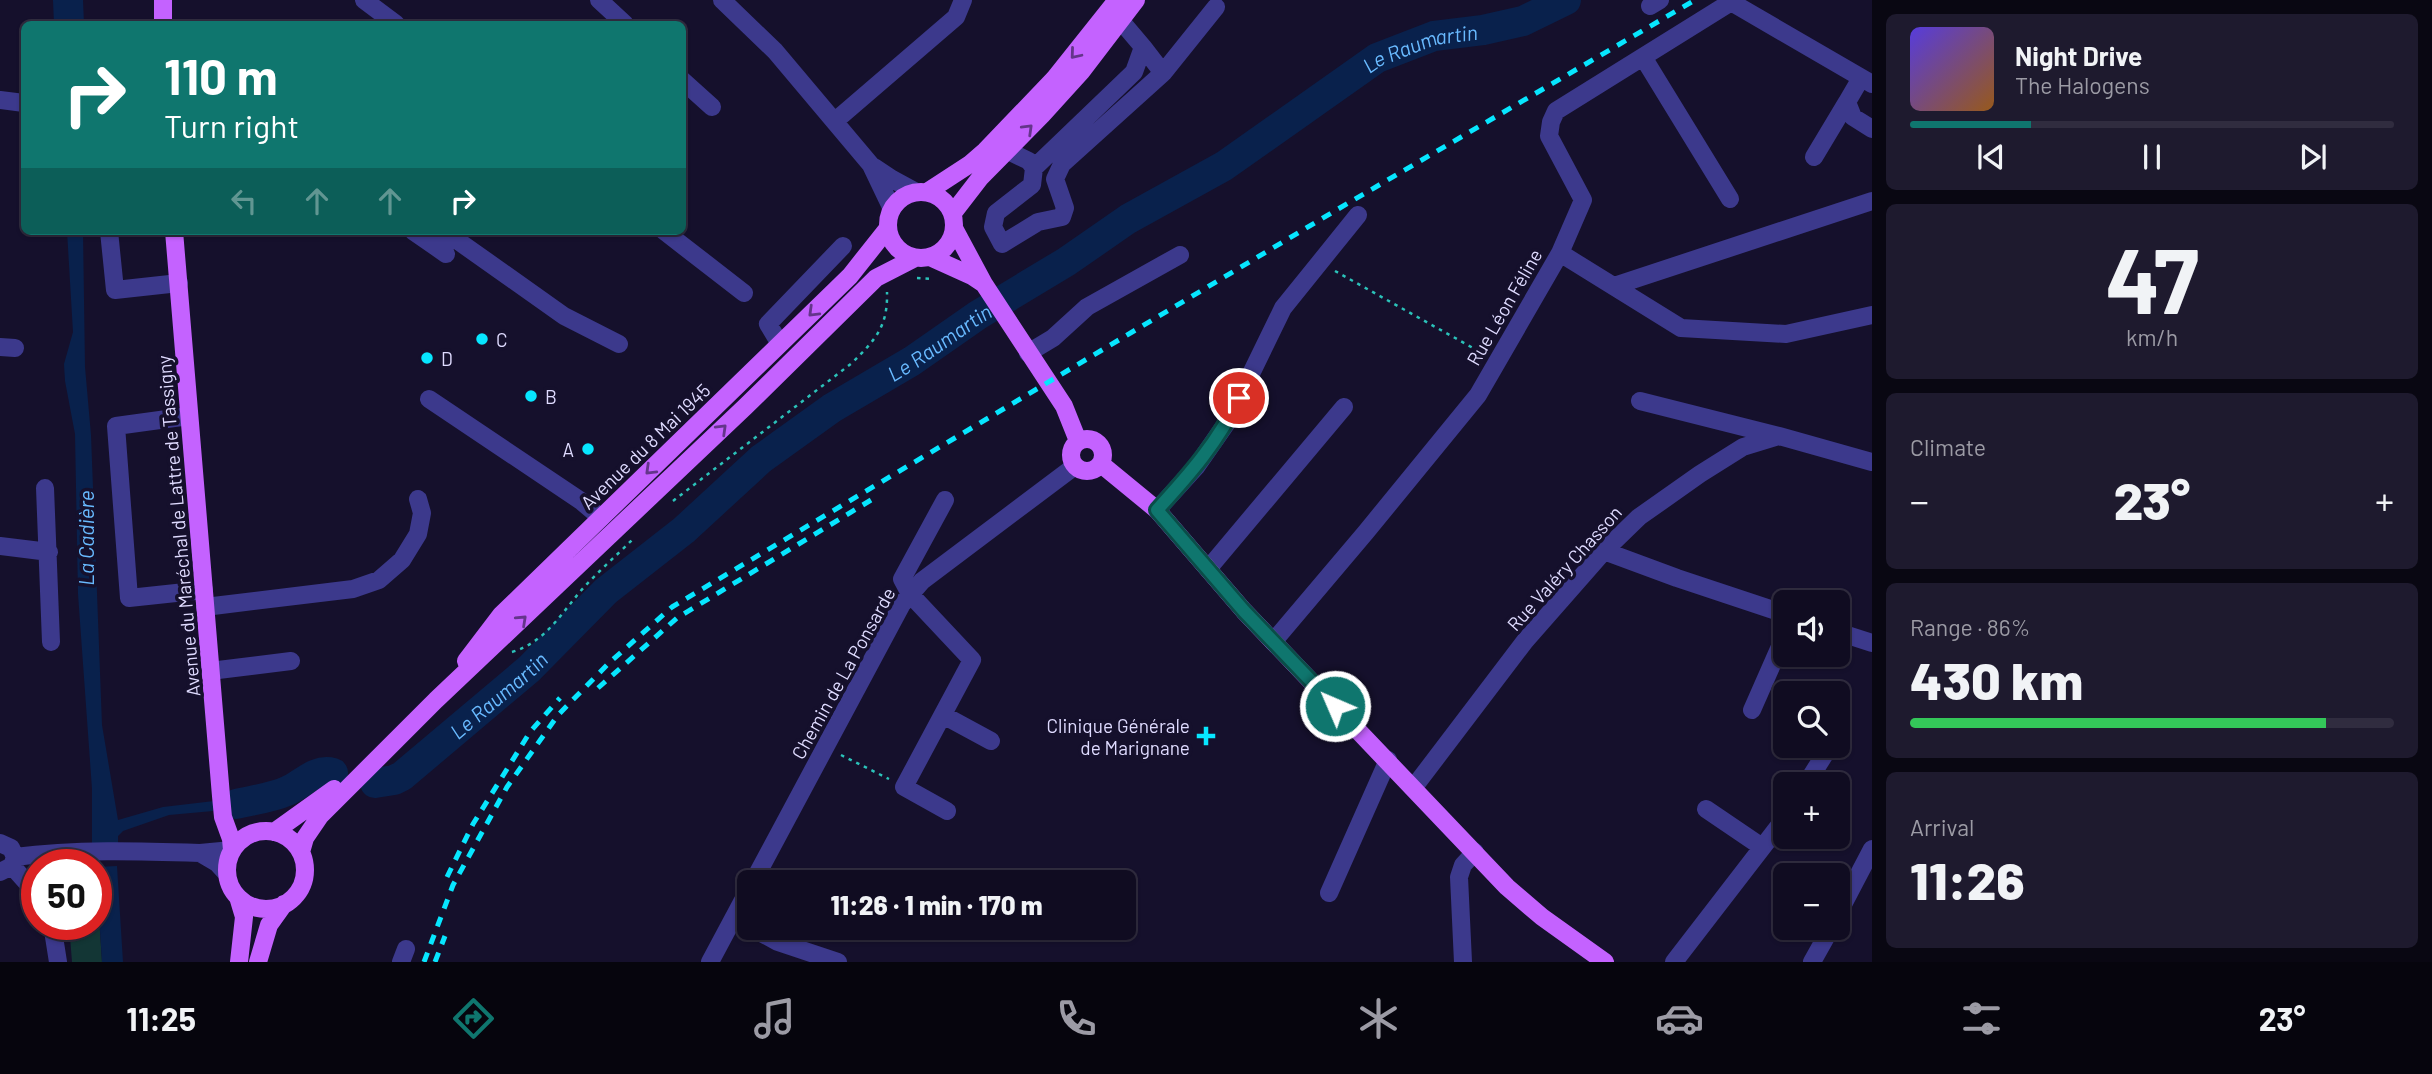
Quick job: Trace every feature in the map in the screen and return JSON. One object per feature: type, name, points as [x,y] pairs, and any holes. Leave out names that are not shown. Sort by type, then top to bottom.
[{"type":"main road","points":[[163,0],[163,21]]},
{"type":"main road","points":[[987,289],[972,276],[906,255],[895,246],[888,228],[892,209],[906,195],[921,192],[970,164],[985,151],[1054,79],[1117,0]]},
{"type":"main road","points":[[922,258],[947,247],[954,222],[980,178],[1073,80],[1136,0]]},
{"type":"main road","points":[[921,192],[943,199],[987,289],[1064,406],[1078,442]]},
{"type":"main road","name":"Avenue du 8 Mai 1945","points":[[436,700],[501,614],[850,276],[888,228]]},
{"type":"main road","name":"Avenue du Maréchal de Lattre de Tassigny","points":[[174,235],[221,796],[223,817],[232,850]]},
{"type":"main road","name":"Avenue du 8 Mai 1945","points":[[301,852],[305,838],[320,816],[384,751],[736,416],[876,278],[922,258]]},
{"type":"main road","points":[[1088,439],[1097,442],[1103,450],[1101,464],[1088,471],[1075,466],[1071,453],[1078,442],[1088,439]]},
{"type":"main road","points":[[1101,464],[1157,510],[1273,642],[1526,904],[1605,962]]},
{"type":"main road","name":"Avenue du 8 Mai 1945","points":[[274,832],[384,751]]},
{"type":"main road","points":[[223,817],[233,827],[254,832],[274,832],[293,842],[301,852],[305,867],[303,882],[296,894],[284,904],[269,925],[258,962]]},
{"type":"main road","points":[[254,832],[237,843],[232,850],[227,867],[232,889],[245,903],[259,908],[274,908],[284,904]]},
{"type":"main road","points":[[238,897],[244,917],[239,962]]},
{"type":"street","points":[[364,0],[392,21]]},
{"type":"street","points":[[599,0],[622,21]]},
{"type":"street","points":[[722,0],[775,51],[871,165],[892,209]]},
{"type":"street","points":[[835,121],[956,17],[962,0]]},
{"type":"street","points":[[1560,253],[1583,200],[1549,136],[1556,111],[1731,2],[1867,81],[1847,102],[1814,157]]},
{"type":"street","points":[[1143,47],[1134,72],[1034,169],[1032,185],[996,213],[993,227],[1002,244],[1038,222],[1062,217],[1065,208],[1055,179],[1062,164],[1163,73],[1216,7]]},
{"type":"street","points":[[1121,21],[1163,73]]},
{"type":"street","points":[[1643,57],[1730,199]]},
{"type":"street","points":[[686,83],[712,107]]},
{"type":"street","points":[[0,100],[21,103]]},
{"type":"street","points":[[1847,102],[1853,117],[1872,129]]},
{"type":"street","points":[[1006,150],[1029,161],[1034,169]]},
{"type":"street","points":[[871,165],[892,179],[921,192]]},
{"type":"street","points":[[1614,286],[1872,201]]},
{"type":"street","points":[[1157,510],[1196,467],[1228,421],[1283,308],[1358,215]]},
{"type":"street","points":[[109,235],[116,290],[179,283]]},
{"type":"street","points":[[419,235],[446,254]]},
{"type":"street","points":[[450,235],[564,316],[619,344]]},
{"type":"street","points":[[669,235],[744,293]]},
{"type":"street","points":[[780,344],[768,324],[843,246]]},
{"type":"street","name":"Rue Léon Féline","points":[[1273,642],[1478,395],[1560,253],[1681,328],[1786,334],[1870,317]]},
{"type":"street","points":[[1028,353],[1053,338],[1087,307],[1180,255]]},
{"type":"street","points":[[429,399],[581,501],[601,518]]},
{"type":"street","points":[[1640,401],[1872,462]]},
{"type":"street","points":[[1208,569],[1343,407]]},
{"type":"street","points":[[189,416],[116,426],[129,598],[204,599],[353,589],[379,580],[402,560],[418,534],[422,513],[418,499]]},
{"type":"street","name":"Rue Valéry Chasson","points":[[1414,787],[1525,641],[1604,551],[1639,517],[1744,447],[1779,436]]},
{"type":"street","name":"Chemin de La Ponsarde","points":[[758,870],[902,604],[922,581],[1075,466]]},
{"type":"street","points":[[45,488],[51,642]]},
{"type":"street","points":[[945,500],[902,579],[911,594],[972,660],[904,787],[947,811]]},
{"type":"street","points":[[0,546],[49,552]]},
{"type":"street","points":[[1604,551],[1773,610]]},
{"type":"street","points":[[1850,636],[1872,643]]},
{"type":"street","points":[[211,671],[291,661]]},
{"type":"street","points":[[1752,710],[1773,662]]},
{"type":"street","points":[[943,715],[991,741]]},
{"type":"street","points":[[1329,893],[1388,760]]},
{"type":"street","points":[[1706,809],[1762,847]]},
{"type":"street","points":[[1674,962],[1773,833]]},
{"type":"street","points":[[0,843],[11,848],[9,865],[40,854],[200,853],[232,850]]},
{"type":"street","points":[[1850,891],[1872,849]]},
{"type":"street","points":[[1463,962],[1459,877],[1463,865],[1475,852]]},
{"type":"street","points":[[200,853],[217,863],[227,874]]},
{"type":"street","points":[[710,962],[737,933]]},
{"type":"street","points":[[55,940],[58,962]]},
{"type":"street","points":[[774,940],[838,962]]},
{"type":"street","points":[[1812,962],[1824,940]]},
{"type":"path","points":[[1320,262],[1496,361]]},
{"type":"path","points":[[669,505],[852,363],[870,345],[884,326],[888,308],[887,287],[876,278]]},
{"type":"path","points":[[916,278],[940,280]]},
{"type":"path","points":[[506,654],[533,644],[551,630],[586,585],[641,531]]},
{"type":"path","points":[[825,747],[904,787]]},
{"type":"green space","points":[[70,940],[101,940],[102,962],[72,962]]},
{"type":"water","points":[[67,235],[83,235],[85,367],[91,435],[102,725],[118,820],[163,807],[214,801],[213,811],[169,815],[123,831],[118,836],[118,843],[92,844],[92,789],[78,594],[75,434],[64,364],[73,332]]},
{"type":"water","points":[[112,866],[117,866],[123,962],[102,962],[101,940],[112,940]]},
{"type":"waterway","name":"La Cadière","points":[[68,0],[69,21]]},
{"type":"waterway","name":"Le Raumartin","points":[[375,783],[402,776],[529,669],[606,591],[684,530],[761,459],[832,408],[912,361],[978,315],[1066,262],[1128,219],[1224,166],[1377,58],[1434,36],[1483,30],[1523,21],[1566,0]]},
{"type":"waterway","name":"Le Raumartin","points":[[236,804],[281,793],[320,773],[333,773]]},
{"type":"railway","points":[[424,962],[453,885],[507,787],[558,715],[609,663],[672,607],[1333,212],[1695,0]]},
{"type":"railway","points":[[598,688],[677,618],[871,500]]},
{"type":"railway","points":[[447,877],[473,824],[530,732],[560,698]]},
{"type":"railway","points":[[435,962],[445,936]]},
{"type":"place","name":"C","points":[[482,339]]},
{"type":"place","name":"D","points":[[427,358]]},
{"type":"place","name":"B","points":[[531,396]]},
{"type":"place","name":"A","points":[[588,449]]},
{"type":"place","name":"Clinique Générale de Marignane","points":[[1206,736]]},
{"type":"route","points":[[1239,398],[1228,421],[1196,467],[1157,510],[1244,611],[1335,706]]}]
